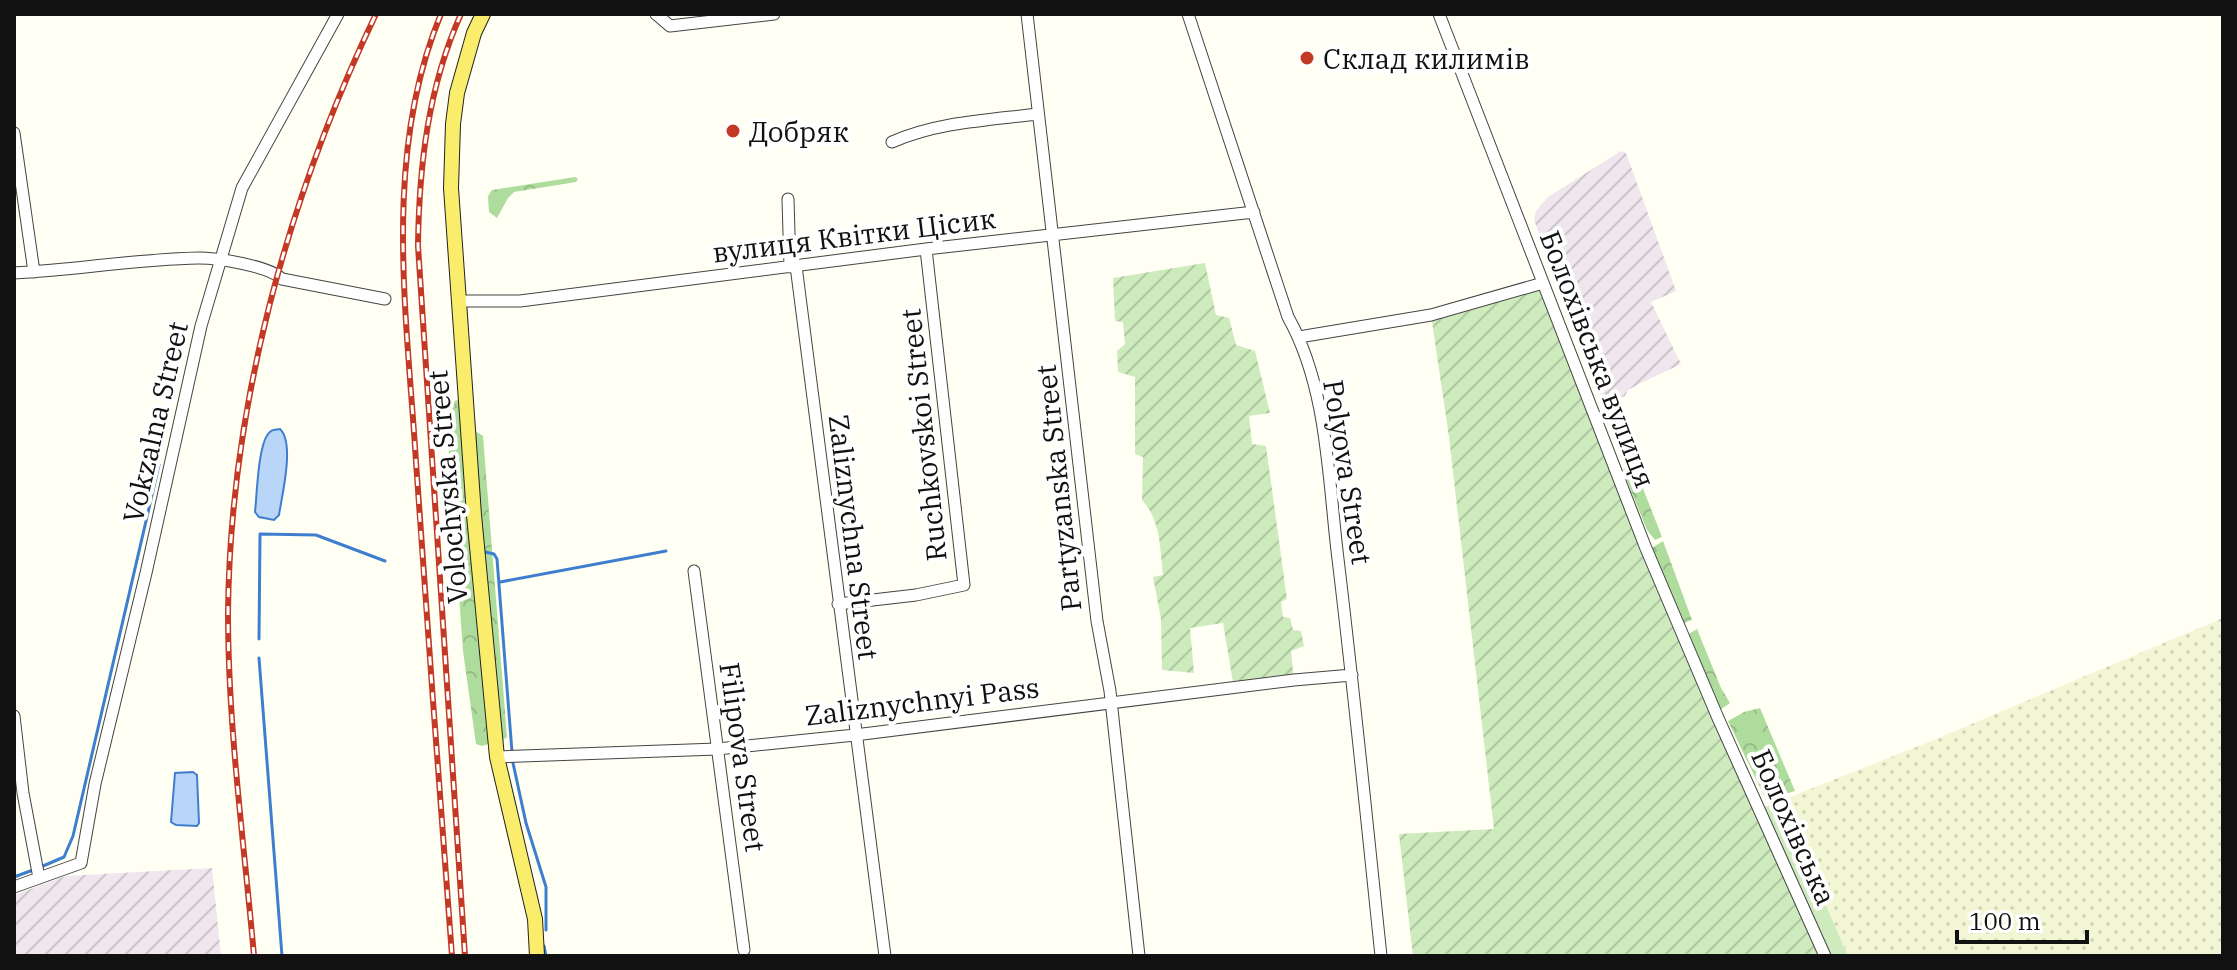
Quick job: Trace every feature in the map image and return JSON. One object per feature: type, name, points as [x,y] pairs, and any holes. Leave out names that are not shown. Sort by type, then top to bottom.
[{"type":"main road","name":"Volochyska Street","points":[[483,14],[474,33],[457,93],[451,188],[474,515],[497,757],[535,919],[537,956]]},
{"type":"street","name":"Vokzalna Street","points":[[39,878],[81,863],[95,784],[201,326],[220,260],[242,188],[338,14]]},
{"type":"street","points":[[656,14],[670,26],[774,14]]},
{"type":"street","name":"Partyzanska Street","points":[[1027,14],[1139,956]]},
{"type":"street","name":"Polyova Street","points":[[1188,14],[1288,317],[1299,337],[1320,409],[1381,956]]},
{"type":"street","name":"Болохівська вулиця","points":[[1439,14],[1645,546],[1718,718]]},
{"type":"street","points":[[892,142],[912,133],[981,119],[1038,114]]},
{"type":"street","points":[[14,133],[34,272]]},
{"type":"street","name":"Zaliznychna Street","points":[[788,199],[793,267],[885,956]]},
{"type":"street","name":"вулиця Квітки Цісик","points":[[459,301],[520,301],[926,249],[1254,212]]},
{"type":"street","name":"Ruchkovskoi Street","points":[[838,604],[916,595],[964,585],[926,249]]},
{"type":"street","points":[[14,273],[193,258],[220,260],[278,274],[282,279],[385,299]]},
{"type":"street","points":[[1299,337],[1431,315],[1543,283]]},
{"type":"street","name":"Filipova Street","points":[[694,571],[744,950]]},
{"type":"street","name":"Zaliznychnyi Pass","points":[[497,757],[717,749],[1352,675]]},
{"type":"street","points":[[14,716],[23,793],[39,878],[14,887]]},
{"type":"street","name":"Болохівська","points":[[1718,718],[1825,956]]},
{"type":"shaded area","points":[[1621,151],[1626,153],[1676,291],[1651,302],[1681,364],[1603,405],[1534,220],[1536,211],[1548,197]]},
{"type":"shaded area","points":[[212,868],[221,956],[14,956],[14,895],[66,876]]},
{"type":"green space","points":[[578,179],[576,182],[514,192],[497,218],[489,212],[488,196],[492,190]]},
{"type":"green space","points":[[1205,263],[1216,315],[1229,318],[1236,345],[1255,351],[1270,413],[1249,416],[1252,444],[1266,446],[1287,599],[1281,602],[1283,617],[1290,618],[1293,630],[1301,631],[1304,646],[1291,651],[1294,680],[1234,688],[1223,623],[1190,628],[1194,673],[1162,670],[1161,619],[1153,577],[1163,575],[1160,545],[1153,517],[1142,500],[1143,457],[1135,454],[1135,377],[1118,372],[1117,351],[1125,344],[1123,322],[1115,321],[1113,278]]},
{"type":"green space","points":[[1543,283],[1593,414],[1825,956],[1413,956],[1399,834],[1494,829],[1449,437],[1431,315]]},
{"type":"green space","points":[[457,400],[461,405],[488,736],[488,744],[482,746],[476,744],[463,651],[446,412],[451,402]]},
{"type":"green space","points":[[477,432],[483,436],[507,737],[503,740],[500,739],[471,436]]},
{"type":"green space","points":[[1633,463],[1662,537],[1655,540],[1647,530],[1623,471],[1625,465]]},
{"type":"green space","points":[[1663,541],[1692,620],[1681,624],[1652,548]]},
{"type":"green space","points":[[2223,618],[2223,956],[1848,956],[1780,801]]},
{"type":"green space","points":[[1697,629],[1730,703],[1720,710],[1689,634]]},
{"type":"green space","points":[[1760,708],[1795,791],[1766,800],[1728,721]]},
{"type":"green space","points":[[1780,801],[1848,956],[1825,956],[1760,809]]},
{"type":"water","points":[[280,429],[287,446],[287,457],[279,515],[274,520],[259,517],[255,512],[265,440],[271,431]]},
{"type":"water","points":[[193,772],[197,775],[199,823],[197,826],[176,825],[171,822],[175,773]]},
{"type":"waterway","points":[[43,866],[64,857],[73,836],[159,465]]},
{"type":"waterway","points":[[259,639],[260,534],[316,535],[385,561]]},
{"type":"waterway","points":[[500,582],[666,551]]},
{"type":"waterway","points":[[485,552],[494,554],[497,559],[512,752]]},
{"type":"waterway","points":[[259,658],[282,956]]},
{"type":"waterway","points":[[513,763],[526,823],[546,887],[546,930]]},
{"type":"waterway","points":[[14,877],[33,870]]},
{"type":"waterway","points":[[544,946],[546,956]]},
{"type":"railway","points":[[254,956],[229,656],[231,535],[239,458],[269,306],[291,231],[344,85],[376,14]]},
{"type":"railway","points":[[441,14],[423,68],[411,123],[403,236],[404,293],[452,956]]},
{"type":"railway","points":[[461,14],[433,98],[420,186],[418,246],[465,956]]},
{"type":"place","name":"Склад килимів","points":[[1307,58]]},
{"type":"place","name":"Добряк","points":[[733,131]]}]
